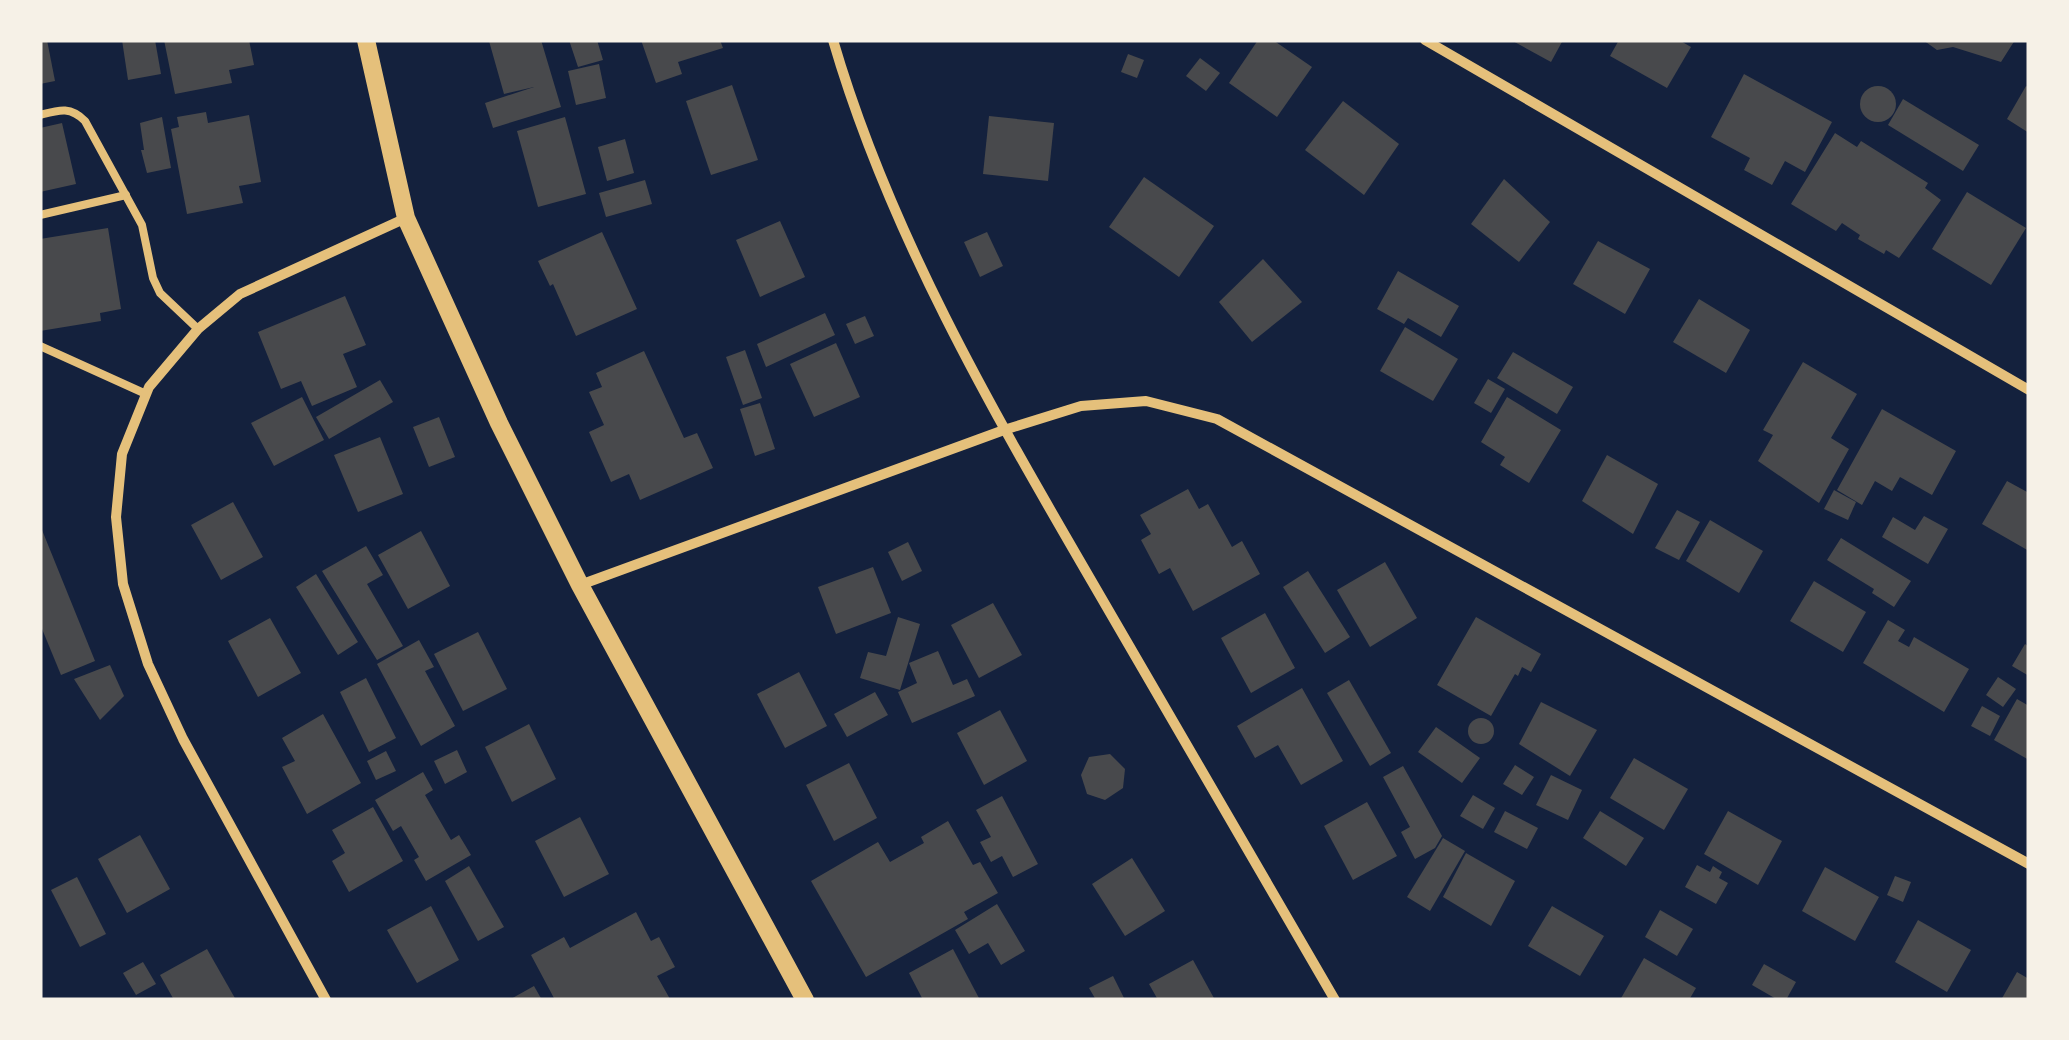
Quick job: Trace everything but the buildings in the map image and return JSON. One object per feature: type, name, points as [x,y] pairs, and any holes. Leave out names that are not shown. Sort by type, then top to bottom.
[{"type":"street","points":[[366,40],[406,218],[499,424],[580,585],[805,1000]]},
{"type":"street","points":[[832,40],[853,109],[897,216],[1004,430],[1335,1000]]},
{"type":"street","points":[[1426,40],[2029,390]]},
{"type":"street","points":[[326,1000],[183,739],[148,664],[124,584],[116,517],[122,454],[146,394],[186,339],[240,294],[406,218]]},
{"type":"street","points":[[580,585],[1004,430],[1081,406],[1146,401],[1217,419],[2029,864]]},
{"type":"lane","points":[[40,115],[75,111],[85,121],[142,225],[160,293],[198,329]]},
{"type":"lane","points":[[40,215],[126,195]]},
{"type":"lane","points":[[40,346],[146,394]]}]
